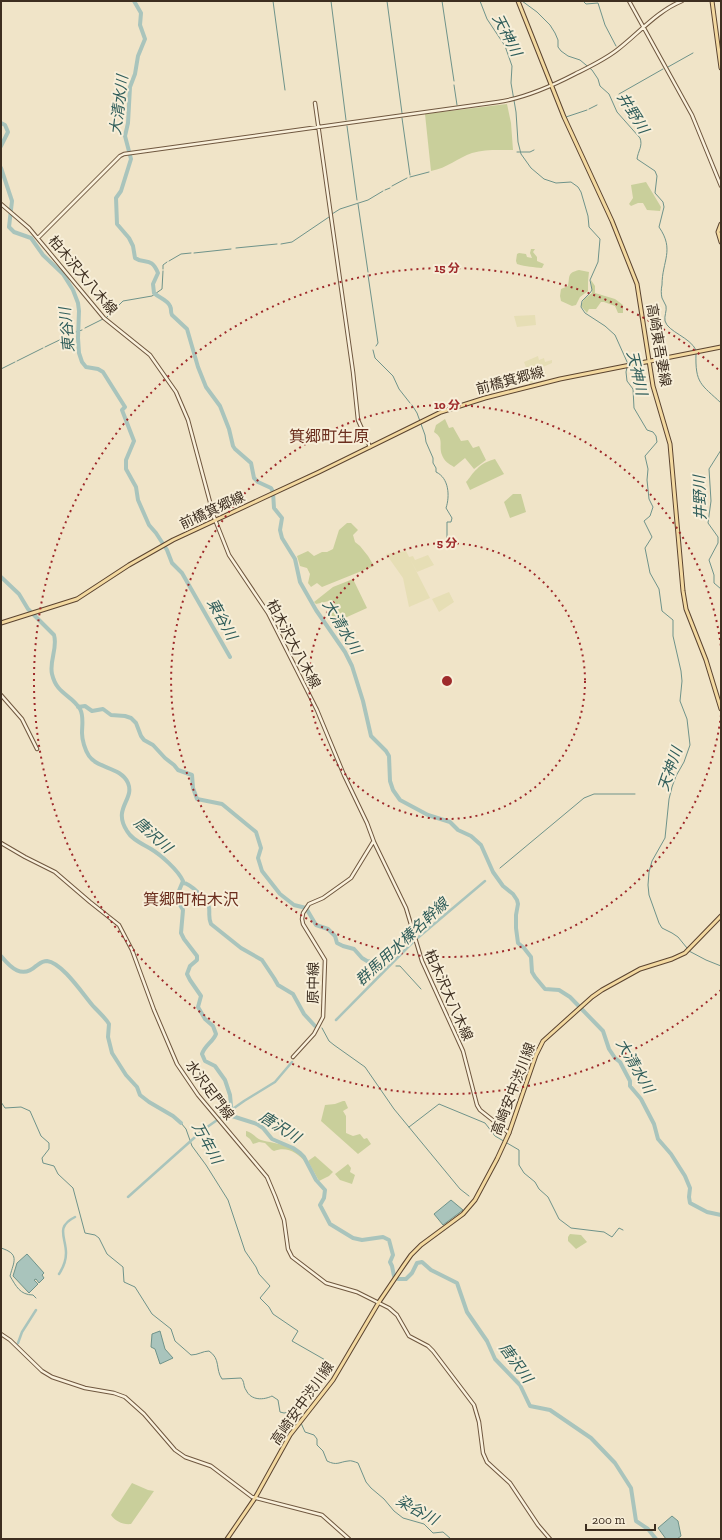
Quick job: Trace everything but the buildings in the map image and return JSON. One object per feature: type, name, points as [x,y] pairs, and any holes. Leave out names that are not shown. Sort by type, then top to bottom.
[{"type":"main road","name":"高崎東吾妻線","points":[[518,1],[551,86],[612,221],[634,274],[640,301],[655,393],[670,444],[683,591],[686,609],[706,660],[721,709]]},
{"type":"main road","points":[[629,1],[692,115],[721,186]]},
{"type":"main road","points":[[38,238],[120,156],[127,153],[510,100],[551,86],[589,68],[615,52],[669,8],[682,1]]},
{"type":"main road","points":[[712,1],[721,68]]},
{"type":"main road","points":[[315,103],[358,420],[370,447]]},
{"type":"main road","name":"柏木沢大八木線","points":[[1,204],[26,224],[104,318],[150,355],[170,383],[182,404],[188,420],[215,520],[229,555],[268,613],[317,710],[374,842],[406,908],[424,965],[463,1051],[477,1105],[480,1110],[509,1133]]},
{"type":"main road","points":[[721,226],[718,232],[721,242]]},
{"type":"main road","name":"前橋箕郷線","points":[[1,623],[77,599],[129,565],[164,545],[442,412],[485,398],[560,379],[721,347]]},
{"type":"main road","points":[[1,695],[22,719],[37,749]]},
{"type":"main road","name":"原中線","points":[[293,1057],[314,1034],[323,1017],[325,960],[324,955],[303,924],[303,913],[309,904],[324,898],[351,878],[374,842]]},
{"type":"main road","name":"水沢足門線","points":[[1,843],[55,872],[119,925],[132,950],[152,1005],[178,1064],[198,1095],[267,1177],[284,1220],[290,1254],[326,1283],[357,1292],[379,1302],[393,1311],[409,1336],[428,1346],[433,1351],[472,1402],[479,1422],[483,1453],[487,1462],[510,1483],[538,1525],[550,1539]]},
{"type":"main road","name":"高崎安中渋川線","points":[[227,1539],[255,1498],[290,1435],[333,1380],[395,1277],[413,1253],[471,1206],[497,1159],[509,1133],[536,1055],[543,1041],[554,1029],[602,990],[636,970],[672,959],[689,949],[721,916]]},
{"type":"main road","points":[[1,1334],[10,1340],[42,1371],[52,1377],[85,1388],[114,1393],[125,1397],[144,1414],[180,1454],[191,1460],[211,1466],[255,1498],[322,1515],[349,1539]]},
{"type":"shaded area","points":[[535,315],[536,325],[517,327],[514,316]]},
{"type":"shaded area","points":[[538,356],[539,360],[544,358],[545,362],[552,360],[552,363],[543,367],[546,373],[534,380],[535,382],[529,384],[528,378],[517,378],[515,374],[527,370],[524,362]]},
{"type":"shaded area","points":[[406,551],[430,598],[409,607],[403,578],[386,554]]},
{"type":"shaded area","points":[[428,555],[434,565],[417,572],[409,557],[413,556],[415,560]]},
{"type":"shaded area","points":[[449,592],[454,602],[439,612],[432,599]]},
{"type":"green space","points":[[507,104],[511,123],[513,150],[492,150],[472,153],[442,168],[431,171],[425,114]]},
{"type":"green space","points":[[646,182],[661,207],[660,211],[647,210],[643,203],[638,203],[631,206],[629,204],[633,198],[631,185]]},
{"type":"green space","points":[[531,249],[535,249],[533,252],[537,257],[537,261],[544,264],[542,268],[517,264],[517,254],[519,253],[526,254],[527,257],[532,258],[530,253]]},
{"type":"green space","points":[[579,270],[589,272],[588,291],[580,297],[576,305],[572,306],[561,301],[561,289],[568,286],[569,277],[572,272]]},
{"type":"green space","points":[[591,280],[595,286],[595,293],[615,299],[623,305],[623,313],[618,313],[615,306],[601,302],[596,309],[589,309],[587,313],[581,306],[584,299],[592,293]]},
{"type":"green space","points":[[445,419],[449,428],[453,427],[461,441],[468,440],[473,448],[479,446],[486,460],[474,469],[465,458],[454,467],[445,461],[441,451],[441,442],[439,437],[434,432],[436,425]]},
{"type":"green space","points":[[495,459],[504,474],[470,490],[466,482],[472,474],[481,465]]},
{"type":"green space","points":[[513,494],[521,494],[526,512],[510,518],[504,502]]},
{"type":"green space","points":[[347,523],[351,523],[358,530],[353,535],[355,542],[368,556],[374,566],[322,587],[317,583],[311,587],[308,583],[310,574],[307,568],[300,566],[297,556],[308,551],[314,556],[333,549],[339,530]]},
{"type":"green space","points":[[353,579],[367,608],[336,622],[331,616],[332,605],[329,601],[316,604],[314,602],[333,587]]},
{"type":"green space","points":[[345,1101],[348,1108],[343,1111],[346,1116],[346,1133],[353,1136],[360,1134],[364,1139],[367,1138],[371,1144],[358,1154],[321,1121],[325,1105]]},
{"type":"green space","points":[[246,1131],[261,1140],[287,1146],[299,1152],[306,1163],[292,1151],[283,1149],[274,1151],[265,1143],[259,1142],[253,1144],[246,1136]]},
{"type":"green space","points":[[315,1156],[333,1172],[329,1176],[319,1181],[308,1161]]},
{"type":"green space","points":[[348,1164],[351,1168],[350,1172],[355,1175],[352,1184],[340,1180],[335,1174]]},
{"type":"green space","points":[[570,1234],[581,1235],[587,1242],[576,1249],[568,1241]]},
{"type":"green space","points":[[132,1483],[154,1491],[131,1524],[125,1524],[117,1521],[111,1515]]},
{"type":"water","points":[[451,1200],[463,1210],[443,1225],[434,1214]]},
{"type":"water","points":[[27,1254],[44,1273],[42,1275],[44,1278],[39,1283],[36,1279],[34,1280],[38,1284],[29,1293],[13,1276],[17,1263]]},
{"type":"water","points":[[160,1331],[165,1349],[173,1358],[160,1364],[155,1349],[151,1347],[152,1334]]},
{"type":"water","points":[[672,1516],[678,1521],[681,1536],[677,1539],[666,1539],[658,1528]]},
{"type":"waterway","name":"大清水川","points":[[134,1],[141,13],[140,25],[145,39],[138,56],[135,74],[130,87],[128,123],[125,136],[131,159],[121,191],[116,198],[117,224],[129,238],[133,246],[135,258],[153,264],[158,273],[153,284],[154,293],[169,304],[172,315],[187,329],[198,367],[206,387],[220,406],[229,429],[233,446],[251,463],[254,478],[258,482],[271,488],[273,492],[274,508],[282,518],[280,530],[282,538],[295,559],[300,582],[316,610],[345,652],[352,666],[363,701],[371,736],[389,756],[390,781],[393,790],[400,800],[428,815],[450,822],[458,830],[471,836],[481,845],[493,872],[503,886],[513,894],[517,900],[516,928],[518,943],[531,957],[532,972],[535,977],[545,989],[559,990],[570,997],[603,1031],[609,1049],[615,1058],[620,1062],[630,1081],[630,1086],[641,1099],[654,1124],[658,1139],[671,1154],[685,1176],[690,1188],[690,1203],[707,1212],[721,1215]]},
{"type":"waterway","points":[[273,1],[285,90]]},
{"type":"waterway","points":[[331,1],[346,120]]},
{"type":"waterway","points":[[387,1],[402,113]]},
{"type":"waterway","points":[[442,1],[454,81]]},
{"type":"waterway","name":"天神川","points":[[480,1],[487,19],[505,46],[512,66],[511,83],[516,112],[518,142],[521,154],[531,168],[544,179],[556,183],[571,182],[578,187],[581,192],[588,216],[589,227],[600,239],[598,262],[590,280],[592,290],[582,301],[581,307],[585,313],[605,326],[615,335],[628,364]]},
{"type":"waterway","name":"井野川","points":[[522,1],[537,12],[550,25],[558,40],[558,47],[561,51],[568,56],[580,60],[592,70],[598,79],[600,86],[609,94],[617,112],[640,138],[641,146],[637,159],[655,171],[657,176],[655,193],[663,202],[664,207],[659,227],[664,235],[667,249],[661,292],[666,306],[665,321],[670,328],[693,345],[696,350]]},
{"type":"waterway","points":[[583,1],[586,4],[598,3],[605,25],[616,46]]},
{"type":"waterway","points":[[668,67],[693,53]]},
{"type":"waterway","points":[[619,94],[663,69]]},
{"type":"waterway","points":[[454,85],[457,105]]},
{"type":"waterway","points":[[589,109],[597,105]]},
{"type":"waterway","points":[[566,117],[587,110]]},
{"type":"waterway","points":[[402,118],[410,175]]},
{"type":"waterway","name":"東谷川","points":[[1,123],[5,125],[8,132],[1,146]]},
{"type":"waterway","points":[[347,126],[357,200]]},
{"type":"waterway","points":[[517,152],[530,152],[534,150]]},
{"type":"waterway","name":"東谷川","points":[[1,168],[12,201],[9,227],[14,232],[31,238],[43,255],[63,274],[73,290],[78,303],[79,353],[82,362],[86,367],[98,369],[103,372],[125,407],[122,410],[134,441],[126,460],[126,469],[136,487],[138,500],[149,525],[167,550],[172,563],[182,573],[230,657]]},
{"type":"waterway","points":[[410,177],[429,172]]},
{"type":"waterway","points":[[392,186],[407,178]]},
{"type":"waterway","points":[[385,190],[390,188]]},
{"type":"waterway","points":[[332,214],[340,209],[368,200],[383,191]]},
{"type":"waterway","points":[[358,204],[368,272]]},
{"type":"waterway","points":[[281,244],[292,242],[329,217]]},
{"type":"waterway","points":[[236,248],[277,244]]},
{"type":"waterway","points":[[194,253],[231,249]]},
{"type":"waterway","points":[[169,261],[181,254],[191,253]]},
{"type":"waterway","points":[[163,269],[163,265],[167,262]]},
{"type":"waterway","points":[[106,318],[123,301],[152,296],[162,289],[163,271]]},
{"type":"waterway","points":[[368,275],[378,343],[376,346]]},
{"type":"waterway","points":[[85,328],[103,319]]},
{"type":"waterway","name":"東谷川","points":[[76,332],[82,330]]},
{"type":"waterway","points":[[45,347],[74,333]]},
{"type":"waterway","points":[[17,361],[43,348]]},
{"type":"waterway","points":[[373,350],[375,358],[393,376],[399,389],[410,403]]},
{"type":"waterway","name":"井野川","points":[[696,353],[698,377],[704,387],[721,403]]},
{"type":"waterway","points":[[1,369],[15,362]]},
{"type":"waterway","name":"天神川","points":[[627,367],[627,381],[633,389],[634,408],[647,430],[653,432],[656,436],[657,442],[645,456],[648,469],[647,480],[649,499],[653,507],[650,516],[644,521],[652,537],[645,548],[650,573],[659,589],[662,611],[673,620],[673,636],[682,681],[680,701],[687,719],[690,745],[672,787],[669,799],[665,838],[652,861],[649,872],[649,895],[662,928],[678,937],[687,948]]},
{"type":"waterway","points":[[412,405],[417,413],[425,435],[436,472],[444,478],[446,483],[448,493],[446,508],[452,518],[451,522],[447,522],[447,544]]},
{"type":"waterway","name":"井野川","points":[[721,450],[709,469],[711,501],[708,523],[718,537],[718,543],[709,560],[714,575],[714,583],[721,589]]},
{"type":"waterway","name":"唐沢川","points":[[1,577],[19,594],[28,609],[54,635],[55,645],[51,669],[54,681],[57,686],[73,700],[80,709],[83,739],[89,756],[98,763],[120,774],[128,783],[129,794],[122,816],[123,823],[127,831],[135,839],[164,859],[177,872],[183,881],[176,898],[183,910],[181,933],[197,956],[197,960],[190,966],[187,974],[201,996],[198,1007],[205,1019],[213,1026],[216,1034],[202,1054],[205,1061],[215,1066],[225,1080],[230,1095],[232,1116],[257,1124],[263,1128],[272,1139],[293,1148],[304,1157],[316,1180],[325,1190],[324,1198],[320,1205],[330,1224],[353,1238],[362,1240],[383,1237],[389,1240],[393,1255],[390,1262],[394,1276],[398,1279],[406,1279],[412,1273],[417,1263],[422,1262],[431,1270],[457,1283],[467,1312],[487,1341],[495,1359],[520,1385],[530,1406],[550,1410],[591,1438],[615,1463],[631,1488],[636,1521],[648,1529],[656,1539]]},
{"type":"waterway","points":[[78,707],[85,706],[92,711],[103,709],[111,715],[131,718],[136,723],[144,740],[153,745],[178,770],[192,775],[193,788],[197,799],[222,804],[256,832],[261,848],[258,858],[262,871],[280,894],[294,905],[306,908],[316,925],[328,929],[335,936],[337,943],[354,949],[367,961],[384,963]]},
{"type":"waterway","name":"群馬用水榛名幹線","points":[[500,868],[584,798],[594,794],[635,794]]},
{"type":"waterway","name":"群馬用水榛名幹線","points":[[336,1020],[414,941],[485,881]]},
{"type":"waterway","points":[[183,883],[194,889],[208,904],[211,924],[241,948],[262,960],[278,985],[293,994],[304,1014],[315,1026]]},
{"type":"waterway","name":"天神川","points":[[689,951],[721,966]]},
{"type":"waterway","name":"万年川","points":[[1,956],[13,968],[21,972],[31,970],[47,961],[60,967],[109,1024],[108,1037],[112,1053],[126,1075],[137,1087],[140,1095],[173,1116],[181,1123]]},
{"type":"waterway","points":[[396,966],[400,966],[421,989]]},
{"type":"waterway","points":[[322,1028],[329,1041],[365,1067],[394,1109],[460,1189],[469,1196]]},
{"type":"waterway","name":"群馬用水榛名幹線","points":[[128,1197],[203,1130],[244,1101],[275,1082],[292,1062]]},
{"type":"waterway","name":"染谷川","points":[[1,1102],[5,1108],[21,1107],[30,1111],[41,1136],[49,1143],[49,1149],[42,1158],[43,1163],[54,1166],[58,1174],[73,1188],[85,1233],[95,1235],[99,1238],[107,1254],[123,1267],[124,1282],[135,1287],[152,1314],[171,1329],[175,1341],[191,1355],[209,1351],[213,1354],[217,1361],[222,1379],[241,1378],[248,1394],[258,1399],[272,1396],[278,1400],[280,1412],[291,1412],[299,1421]]},
{"type":"waterway","points":[[409,1127],[439,1104],[485,1123],[495,1136],[519,1150],[519,1165],[524,1173],[535,1182],[539,1189],[548,1197],[559,1219],[571,1228],[604,1232],[612,1237],[619,1228],[623,1230]]},
{"type":"waterway","name":"万年川","points":[[181,1123],[186,1129],[192,1146],[228,1200],[245,1251],[259,1274],[270,1286],[260,1298],[269,1307],[273,1314],[298,1331],[292,1341],[327,1361],[330,1366]]},
{"type":"waterway","name":"群馬用水榛名幹線","points":[[59,1274],[66,1256],[63,1229],[65,1225],[75,1217]]},
{"type":"waterway","points":[[1,1248],[7,1250],[13,1256],[14,1262],[10,1276],[16,1286],[22,1292],[33,1295],[36,1298]]},
{"type":"waterway","name":"群馬用水榛名幹線","points":[[18,1343],[22,1332],[36,1310]]},
{"type":"waterway","name":"染谷川","points":[[301,1423],[305,1432],[314,1435],[317,1439],[317,1445],[323,1451],[327,1461],[336,1463],[353,1461],[358,1463],[366,1482],[394,1511],[403,1518],[424,1524],[433,1533],[443,1532],[451,1539]]},
{"type":"district","name":"箕郷町生原","points":[[329,436]]},
{"type":"district","name":"箕郷町柏木沢","points":[[191,899]]}]
